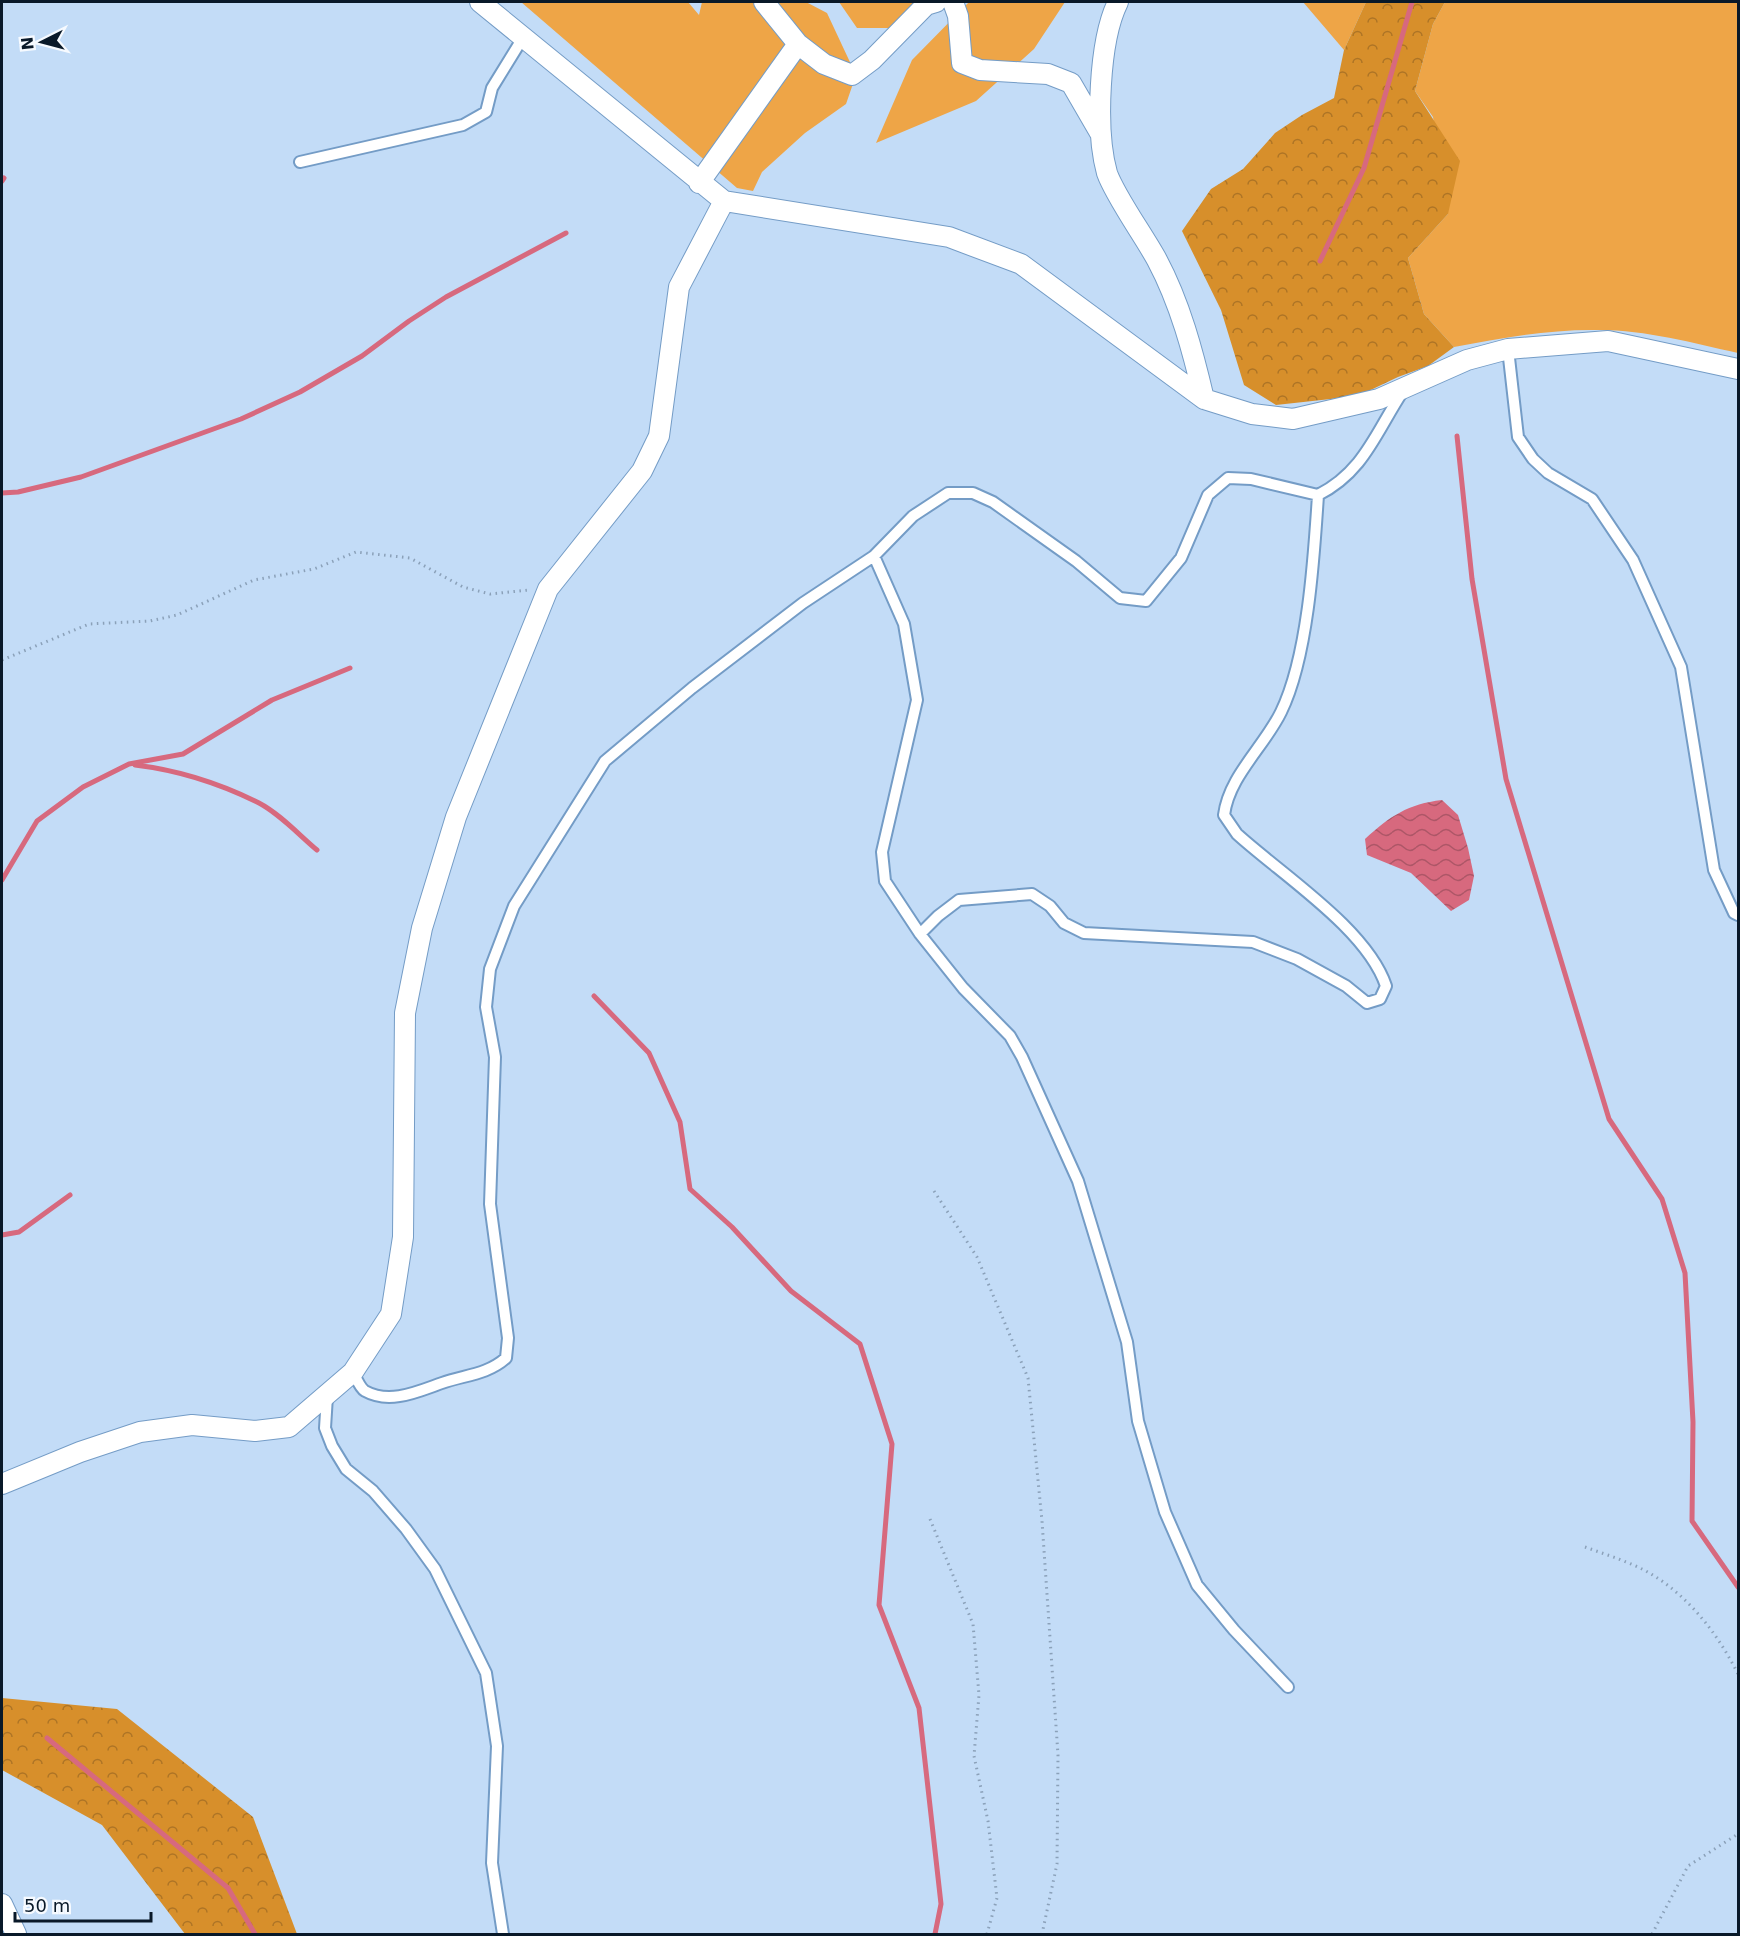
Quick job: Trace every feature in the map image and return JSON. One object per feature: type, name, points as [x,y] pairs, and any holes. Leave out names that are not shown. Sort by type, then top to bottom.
[{"type":"street","points":[[480,2],[524,36],[699,183],[724,201],[949,237],[1021,264],[1203,399],[1252,414],[1293,419],[1379,399],[1467,360],[1509,349],[1608,341],[1738,369]]},
{"type":"street","points":[[764,2],[798,44],[824,64],[852,75],[872,60],[926,5],[936,2]]},
{"type":"street","points":[[953,2],[958,16],[962,63],[980,70],[1048,74],[1071,82],[1100,133]]},
{"type":"street","points":[[1118,2],[1109,21],[1100,133],[1108,174],[1158,262],[1191,344],[1203,399]]},
{"type":"street","points":[[699,183],[798,44]]},
{"type":"street","points":[[2,1484],[80,1452],[140,1432],[192,1425],[255,1431],[289,1426],[353,1372],[392,1314],[403,1236],[405,1013],[422,928],[456,817],[548,589],[642,471],[659,436],[679,287],[724,201]]},
{"type":"street","points":[[2,1904],[16,1935]]},
{"type":"lane","points":[[300,162],[463,125],[486,112],[492,88],[524,36]]},
{"type":"lane","points":[[1509,349],[1518,437],[1533,459],[1548,473],[1592,499],[1633,560],[1681,667],[1714,870],[1734,913],[1738,915]]},
{"type":"lane","points":[[353,1372],[363,1390],[377,1395],[396,1396],[421,1392],[441,1383],[494,1369],[506,1358],[508,1338],[490,1204],[495,1057],[486,1007],[490,969],[514,906],[605,762],[719,667],[803,603],[874,556],[914,516],[948,493],[973,493],[993,502],[1076,561],[1120,598],[1146,601],[1181,558],[1208,495],[1228,478],[1251,479],[1318,495],[1338,485],[1362,460],[1405,389]]},
{"type":"lane","points":[[920,934],[959,900],[1032,894],[1050,906],[1064,923],[1084,933],[1253,942],[1297,959],[1346,986],[1367,1003],[1380,999],[1386,986],[1380,967],[1350,931],[1237,834],[1224,815],[1226,797],[1281,711],[1299,656],[1318,495]]},
{"type":"lane","points":[[874,556],[904,624],[917,700],[882,852],[885,880],[920,934],[963,988],[1010,1036],[1022,1057],[1081,1192],[1127,1342],[1138,1421],[1166,1512],[1197,1585],[1234,1630],[1288,1687]]},
{"type":"lane","points":[[327,1396],[325,1428],[345,1469],[373,1491],[406,1529],[435,1569],[486,1673],[496,1746],[492,1863],[503,1935]]},
{"type":"path","points":[[2,660],[89,624],[150,621],[177,615],[254,580],[314,569],[356,552],[410,558],[463,586],[490,594],[548,589]]},
{"type":"path","points":[[934,1191],[977,1257],[1028,1378],[1042,1521],[1058,1755],[1057,1864],[1042,1935]]},
{"type":"path","points":[[930,1519],[973,1624],[979,1695],[974,1756],[988,1821],[997,1898],[987,1935]]},
{"type":"path","points":[[1585,1547],[1642,1569],[1684,1597],[1727,1651],[1738,1674]]},
{"type":"path","points":[[1652,1935],[1688,1866],[1738,1834]]},
{"type":"shaded area","points":[[521,2],[688,2],[699,15],[702,2],[806,2],[827,13],[856,75],[846,104],[805,133],[762,172],[753,191],[737,188]]},
{"type":"shaded area","points":[[839,2],[916,2],[893,28],[857,28]]},
{"type":"shaded area","points":[[969,2],[1065,2],[1034,49],[976,101],[876,143],[912,60]]},
{"type":"shaded area","points":[[1303,2],[1366,2],[1344,50]]},
{"type":"shaded area","points":[[1445,2],[1738,2],[1738,353],[1652,335],[1599,330],[1508,337],[1454,347],[1424,314],[1408,258],[1448,214],[1433,117],[1415,91],[1433,24]]},
{"type":"green space","points":[[1366,2],[1445,2],[1433,24],[1415,91],[1460,161],[1448,214],[1408,258],[1424,314],[1454,347],[1428,366],[1358,396],[1276,405],[1244,385],[1221,310],[1182,231],[1211,189],[1243,169],[1275,133],[1334,98],[1344,50]]},
{"type":"green space","points":[[2,1698],[117,1709],[253,1817],[297,1934],[185,1934],[102,1825],[2,1770]]},
{"type":"water","points":[[1442,800],[1458,815],[1474,876],[1469,900],[1451,911],[1411,873],[1367,855],[1365,839],[1400,812]]},
{"type":"waterway","points":[[1320,261],[1364,168],[1412,2]]},
{"type":"waterway","points":[[2,493],[18,492],[81,477],[241,419],[300,392],[362,356],[446,297],[566,233]]},
{"type":"waterway","points":[[1457,436],[1472,579],[1506,779],[1609,1119],[1662,1199],[1685,1273],[1693,1422],[1692,1521],[1738,1587]]},
{"type":"waterway","points":[[2,880],[37,821],[83,787],[129,764],[183,754],[272,700],[350,668]]},
{"type":"waterway","points":[[135,765],[183,774],[259,803],[317,850]]},
{"type":"waterway","points":[[594,996],[649,1053],[680,1122],[690,1189],[732,1227],[791,1291],[860,1344],[892,1444],[879,1605],[919,1708],[941,1904],[935,1934]]},
{"type":"waterway","points":[[2,1235],[19,1232],[70,1195]]},
{"type":"waterway","points":[[47,1738],[228,1888],[255,1934]]}]
